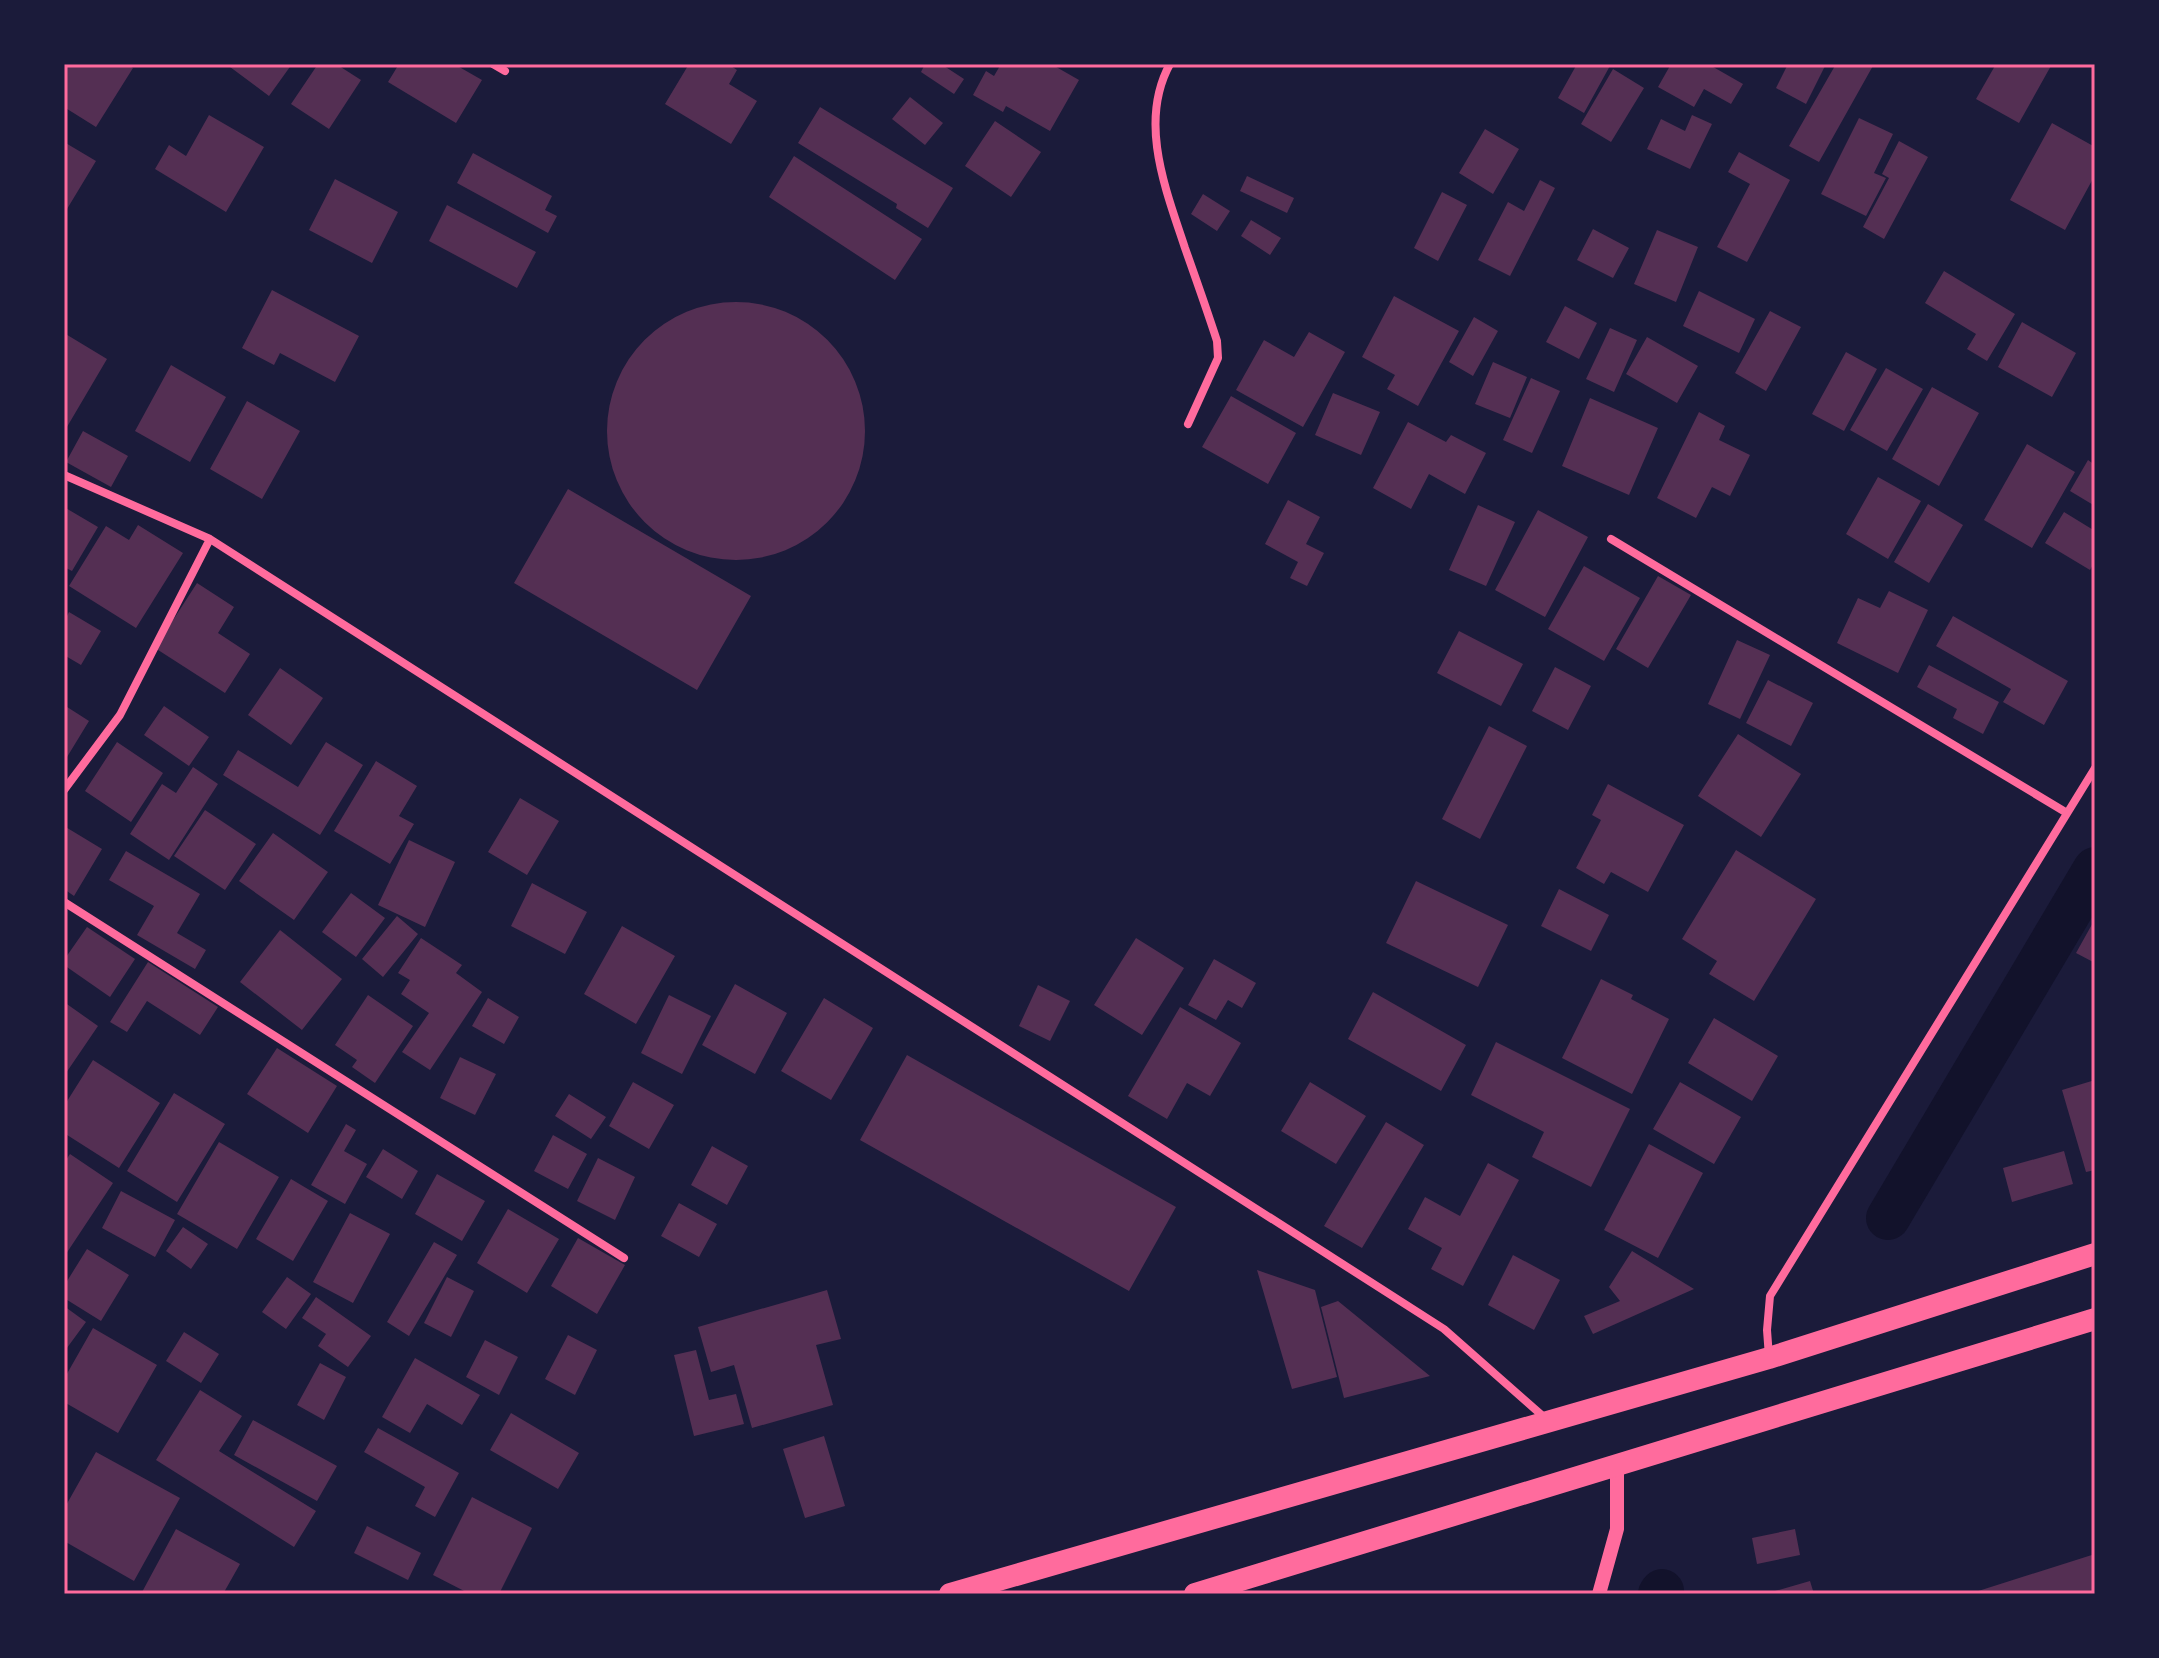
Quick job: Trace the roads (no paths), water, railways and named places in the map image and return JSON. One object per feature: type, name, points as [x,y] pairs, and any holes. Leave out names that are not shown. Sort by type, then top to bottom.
[{"type":"highway","points":[[950,1594],[1769,1358],[2095,1254]]},
{"type":"highway","points":[[1195,1594],[2095,1319]]},
{"type":"street","points":[[493,64],[505,71]]},
{"type":"street","points":[[1170,64],[1160,82],[1155,125],[1161,177],[1217,341],[1218,358],[1188,424]]},
{"type":"street","points":[[64,475],[210,539],[1444,1329],[1548,1421]]},
{"type":"street","points":[[64,790],[120,715],[210,539]]},
{"type":"street","points":[[1611,539],[2067,813]]},
{"type":"street","points":[[1769,1358],[1767,1330],[1770,1296],[2095,768]]},
{"type":"street","points":[[64,902],[624,1258]]},
{"type":"street","points":[[1599,1594],[1617,1529],[1617,1464]]},
{"type":"waterway","points":[[1888,1218],[2095,869]]}]
